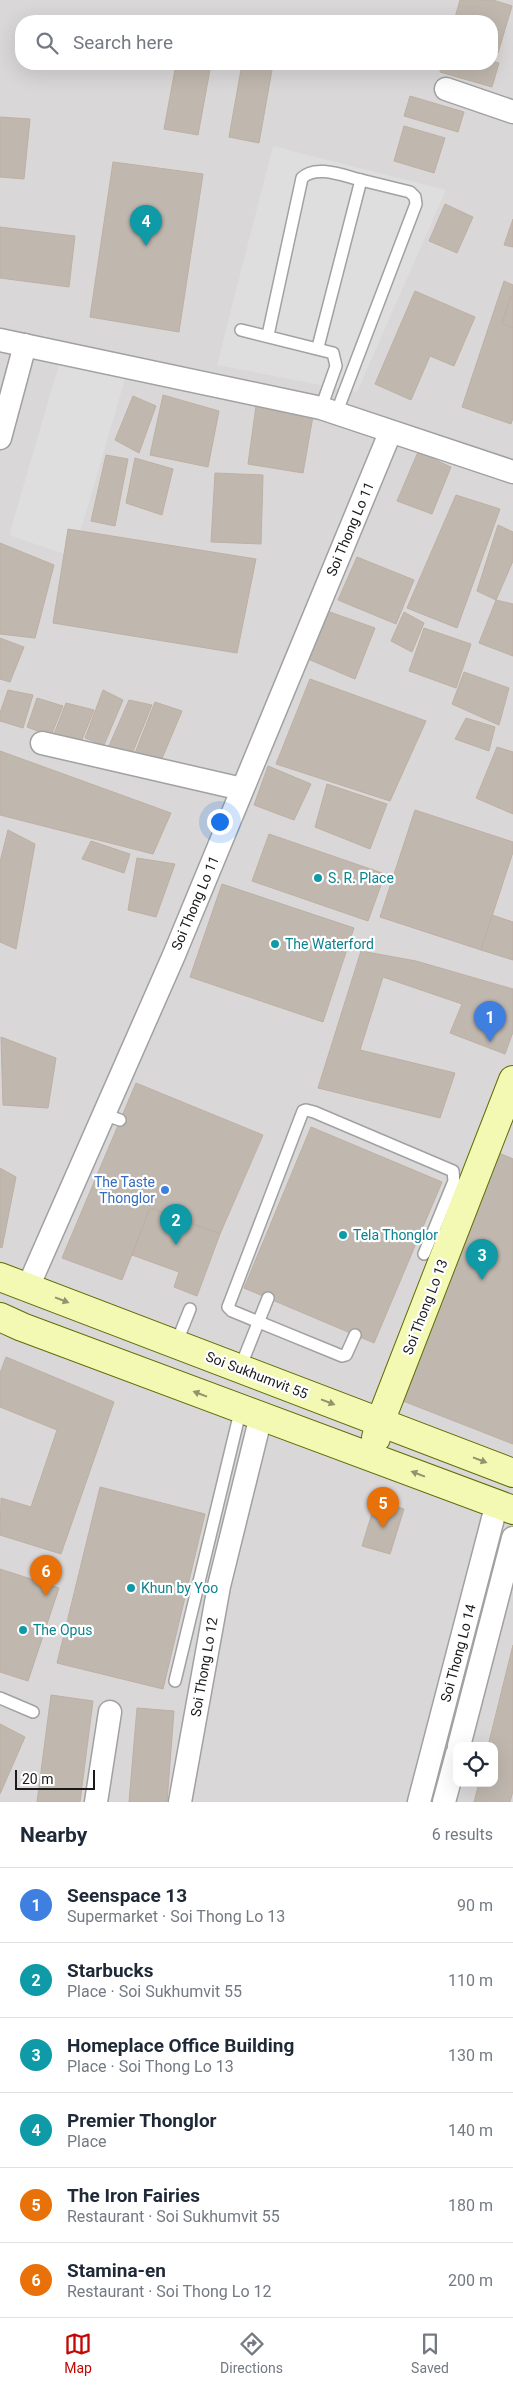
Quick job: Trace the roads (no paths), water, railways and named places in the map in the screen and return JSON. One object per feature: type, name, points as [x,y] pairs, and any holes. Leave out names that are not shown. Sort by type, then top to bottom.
[{"type":"main road","name":"Soi Thong Lo 13","points":[[372,1456],[380,1422],[491,1156],[513,1080]]},
{"type":"main road","name":"Soi Sukhumvit 55","points":[[0,1277],[513,1473]]},
{"type":"main road","points":[[28,1287],[0,1316],[505,1507]]},
{"type":"street","points":[[446,89],[513,112]]},
{"type":"street","points":[[0,340],[329,411],[390,433],[513,472]]},
{"type":"street","points":[[0,438],[25,345]]},
{"type":"street","name":"Soi Thong Lo 11","points":[[28,1287],[111,1117],[174,955],[390,433]]},
{"type":"street","points":[[42,743],[242,789]]},
{"type":"street","name":"Soi Thong Lo 12","points":[[180,1802],[251,1412]]},
{"type":"street","name":"Soi Thong Lo 14","points":[[419,1802],[505,1507]]},
{"type":"street","points":[[460,1742],[513,1538]]},
{"type":"street","points":[[96,1802],[110,1712]]},
{"type":"street","points":[[444,1802],[453,1769]]},
{"type":"lane","points":[[268,335],[302,178],[307,173],[317,171],[361,180],[410,192],[415,197],[416,204],[329,411]]},
{"type":"lane","points":[[318,347],[361,180]]},
{"type":"lane","points":[[241,330],[318,347],[334,353],[336,366],[329,411]]},
{"type":"lane","points":[[355,1335],[346,1355],[342,1356],[232,1311],[228,1305],[300,1115],[304,1110],[453,1171],[454,1181],[424,1254]]},
{"type":"lane","points":[[240,1368],[268,1298]]},
{"type":"lane","points":[[176,1344],[190,1308]]},
{"type":"lane","points":[[175,1681],[251,1412]]},
{"type":"lane","points":[[0,1698],[33,1712]]},
{"type":"place","name":"Premier Thonglor","points":[[146,246]]},
{"type":"place","name":"S. R. Place","points":[[318,878]]},
{"type":"place","name":"The Waterford","points":[[275,944]]},
{"type":"place","name":"Seenspace 13","points":[[490,1042]]},
{"type":"place","name":"The Taste Thonglor","points":[[165,1190]]},
{"type":"place","name":"Tela Thonglor","points":[[343,1235]]},
{"type":"place","name":"Starbucks","points":[[176,1245]]},
{"type":"place","name":"Homeplace Office Building","points":[[482,1280]]},
{"type":"place","name":"The Iron Fairies","points":[[383,1528]]},
{"type":"place","name":"Khun by Yoo","points":[[131,1588]]},
{"type":"place","name":"Stamina-en","points":[[46,1596]]},
{"type":"place","name":"The Opus","points":[[23,1630]]}]
